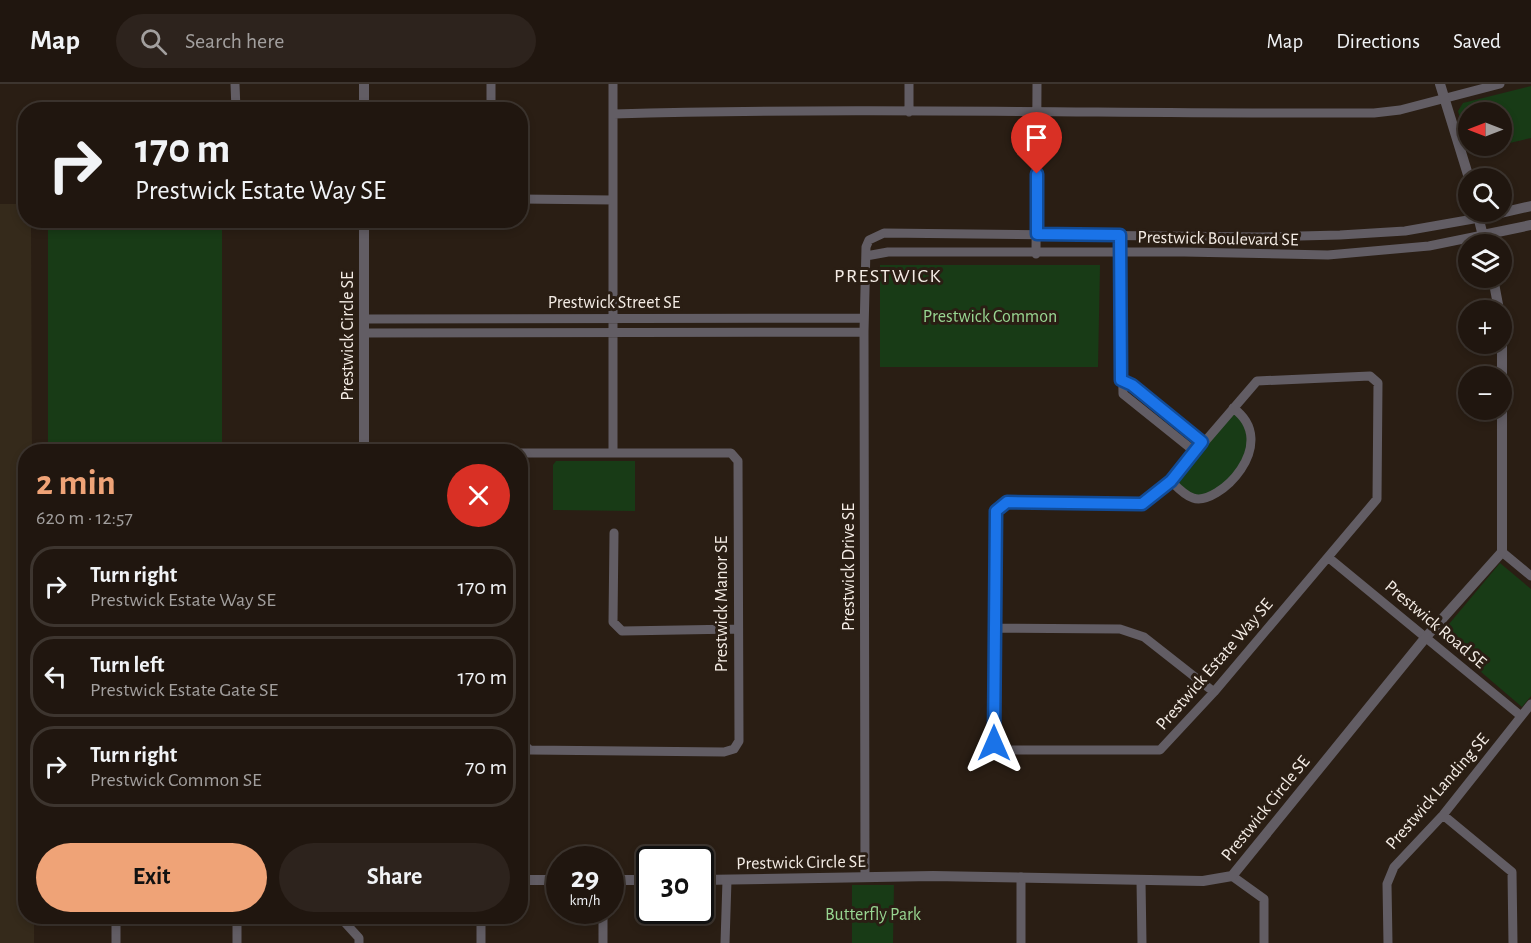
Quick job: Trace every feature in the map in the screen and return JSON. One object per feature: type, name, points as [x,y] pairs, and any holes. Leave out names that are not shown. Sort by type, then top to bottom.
[{"type":"street","points":[[235,84],[236,102]]},
{"type":"street","points":[[364,84],[364,102]]},
{"type":"street","points":[[491,84],[491,102]]},
{"type":"street","points":[[613,453],[614,84]]},
{"type":"street","points":[[909,84],[909,112]]},
{"type":"street","points":[[1036,254],[1037,84]]},
{"type":"street","points":[[1440,84],[1466,168]]},
{"type":"street","points":[[614,114],[1374,113],[1400,110],[1500,84]]},
{"type":"street","points":[[528,199],[613,200]]},
{"type":"street","name":"Prestwick Boulevard SE","points":[[1512,209],[1531,206]]},
{"type":"street","name":"Prestwick Boulevard SE","points":[[1458,219],[1405,231],[1340,235],[884,233],[869,240],[866,256],[888,252],[1328,255],[1458,243]]},
{"type":"street","name":"Prestwick Boulevard SE","points":[[1503,234],[1531,225]]},
{"type":"street","name":"Prestwick Circle SE","points":[[364,228],[364,444]]},
{"type":"street","points":[[1120,235],[1123,394],[1194,451]]},
{"type":"street","name":"Prestwick Drive SE","points":[[865,877],[864,318],[866,256]]},
{"type":"street","name":"Prestwick Street SE","points":[[364,319],[864,318]]},
{"type":"street","name":"Prestwick Street SE","points":[[364,333],[864,332]]},
{"type":"street","points":[[1502,354],[1502,552],[1531,576]]},
{"type":"street","name":"Prestwick Estate Way SE","points":[[1370,376],[1378,383],[1377,499],[1214,692],[1160,750],[1001,750],[994,743],[996,511],[1007,502],[1142,504],[1171,481],[1194,451],[1233,408],[1257,381],[1370,376]]},
{"type":"street","points":[[1121,380],[1132,385],[1202,442]]},
{"type":"street","points":[[1171,481],[1194,499],[1203,498],[1220,490],[1241,469],[1251,452],[1252,438],[1250,425],[1233,408]]},
{"type":"street","name":"Prestwick Manor SE","points":[[528,453],[731,453],[738,461],[739,741],[734,749],[724,752],[531,750],[528,748]]},
{"type":"street","points":[[614,533],[613,622],[622,632],[737,629]]},
{"type":"street","name":"Prestwick Circle SE","points":[[714,880],[1021,877],[1203,882],[1232,876],[1426,637],[1502,552]]},
{"type":"street","name":"Prestwick Road SE","points":[[1329,558],[1521,716]]},
{"type":"street","points":[[995,628],[1120,629],[1144,637],[1214,692]]},
{"type":"street","name":"Prestwick Landing SE","points":[[1388,943],[1387,884],[1394,867],[1443,815],[1531,704]]},
{"type":"street","points":[[1443,815],[1512,872],[1513,943]]},
{"type":"street","points":[[1232,876],[1264,899],[1264,943]]},
{"type":"street","points":[[1021,877],[1021,943]]},
{"type":"street","points":[[528,880],[546,880]]},
{"type":"street","points":[[725,943],[727,880]]},
{"type":"street","points":[[1141,881],[1142,943]]},
{"type":"street","points":[[116,924],[116,943]]},
{"type":"street","points":[[237,924],[237,943]]},
{"type":"street","points":[[346,924],[359,938],[359,943]]},
{"type":"street","points":[[481,924],[481,943]]},
{"type":"street","points":[[603,924],[603,943]]},
{"type":"shaded area","points":[[0,204],[18,204],[18,228],[31,228],[32,444],[18,444],[18,924],[34,924],[34,943],[0,943]]},
{"type":"green space","points":[[1531,86],[1531,138],[1512,143],[1512,102],[1467,102]]},
{"type":"green space","points":[[48,228],[222,228],[222,444],[48,444]]},
{"type":"green space","name":"Prestwick Common","points":[[880,265],[1100,265],[1098,367],[880,367]]},
{"type":"green space","points":[[1232,409],[1242,414],[1250,452],[1220,490],[1194,499],[1171,481]]},
{"type":"green space","points":[[556,461],[635,461],[635,511],[553,510],[553,465]]},
{"type":"green space","points":[[1500,563],[1531,589],[1531,696],[1522,707],[1439,636]]},
{"type":"green space","name":"Butterfly Park","points":[[852,885],[894,885],[893,943],[852,943]]},
{"type":"district","name":"PRESTWICK","points":[[888,275]]},
{"type":"route","points":[[994,743],[996,511],[1007,502],[1142,504],[1171,481],[1202,442],[1132,385],[1121,380],[1120,235],[1037,234],[1037,174]]}]
